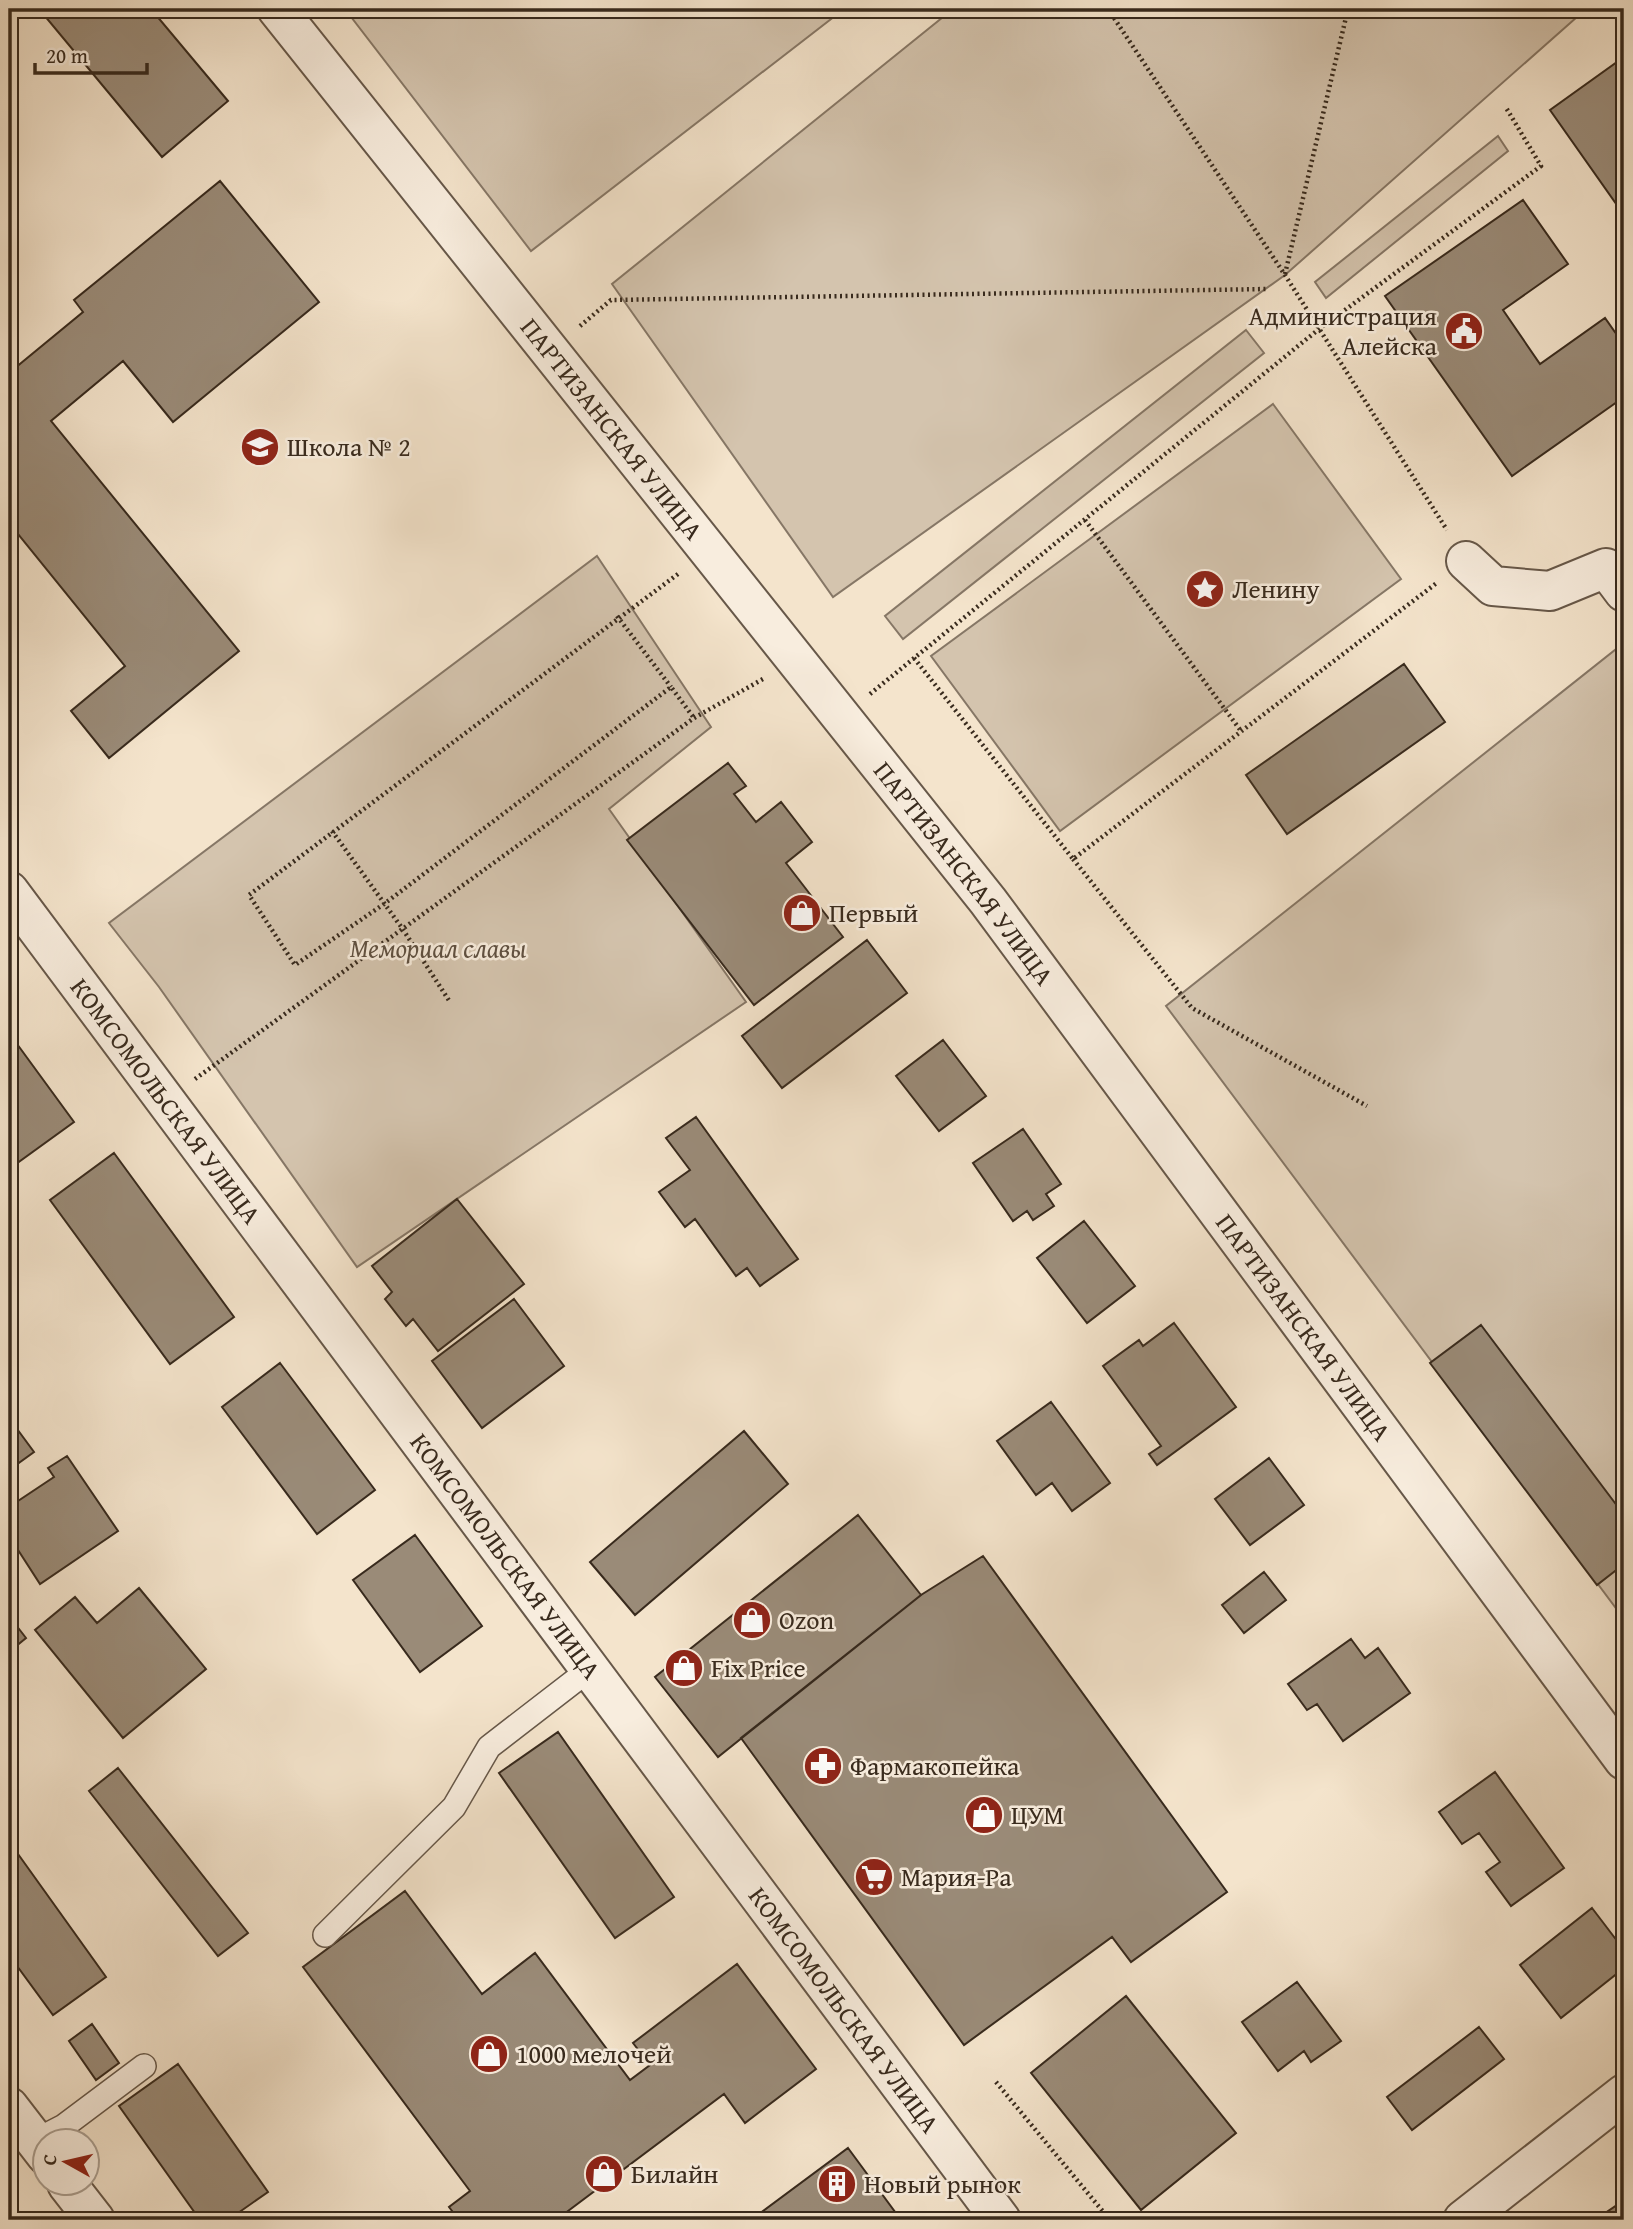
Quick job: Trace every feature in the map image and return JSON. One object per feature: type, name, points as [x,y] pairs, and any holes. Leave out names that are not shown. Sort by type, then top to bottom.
[{"type":"street","name":"ПАРТИЗАНСКАЯ УЛИЦА","points":[[277,9],[988,901],[1624,1760]]},
{"type":"street","points":[[1466,561],[1493,586],[1550,591],[1606,568],[1624,592]]},
{"type":"street","name":"КОМСОМОЛЬСКАЯ УЛИЦА","points":[[9,891],[1001,2220]]},
{"type":"street","points":[[1463,2220],[1624,2094]]},
{"type":"street","points":[[9,2108],[32,2138]]},
{"type":"street","points":[[78,2198],[95,2220]]},
{"type":"lane","points":[[325,1936],[454,1807],[489,1746],[590,1669]]},
{"type":"lane","points":[[62,2128],[144,2066]]},
{"type":"path","points":[[1073,859],[1466,561],[1285,275],[1108,9]]},
{"type":"path","points":[[1285,275],[1348,9]]},
{"type":"path","points":[[842,717],[1319,329],[1541,166],[1505,106]]},
{"type":"path","points":[[550,351],[611,300],[1266,289]]},
{"type":"path","points":[[1085,520],[1241,731]]},
{"type":"path","points":[[671,687],[384,904],[295,965],[249,895],[617,616],[708,552]]},
{"type":"path","points":[[617,616],[694,718]]},
{"type":"path","points":[[914,658],[1192,1008],[1367,1106]]},
{"type":"path","points":[[189,1084],[289,1014],[402,928],[470,883],[694,718],[797,660]]},
{"type":"path","points":[[332,831],[402,928],[450,1002]]},
{"type":"path","points":[[996,2082],[1110,2220]]},
{"type":"green space","points":[[345,9],[844,9],[531,251]]},
{"type":"green space","points":[[953,9],[1586,9],[1285,275],[833,597],[612,284]]},
{"type":"green space","points":[[1498,136],[1508,151],[1326,298],[1315,282]]},
{"type":"green space","points":[[1246,330],[1264,353],[903,639],[885,616]]},
{"type":"green space","points":[[1273,404],[1401,579],[1060,831],[931,656]]},
{"type":"green space","name":"Мемориал славы","points":[[597,556],[711,727],[609,809],[746,1002],[357,1267],[159,987],[109,923]]},
{"type":"green space","points":[[1620,646],[1624,651],[1624,1619],[1166,1006]]},
{"type":"building","points":[[39,9],[151,9],[228,101],[162,157]]},
{"type":"building","points":[[1624,57],[1624,215],[1550,110]]},
{"type":"building","points":[[220,181],[319,302],[173,422],[123,361],[51,421],[239,651],[109,758],[71,711],[125,666],[9,523],[9,373],[83,312],[74,300]]},
{"type":"building","name":"Администрация Алейска","points":[[1523,200],[1568,264],[1503,310],[1540,364],[1605,318],[1624,345],[1624,397],[1512,476],[1385,296]]},
{"type":"building","points":[[1404,664],[1445,722],[1287,834],[1246,775]]},
{"type":"building","points":[[728,763],[746,786],[734,794],[756,822],[781,802],[812,842],[786,863],[843,937],[754,1005],[627,840]]},
{"type":"building","points":[[867,940],[907,993],[782,1088],[742,1036]]},
{"type":"building","points":[[9,1033],[74,1122],[9,1169]]},
{"type":"building","points":[[943,1040],[986,1096],[939,1131],[896,1076]]},
{"type":"building","points":[[696,1117],[798,1259],[760,1286],[747,1268],[736,1276],[695,1219],[685,1227],[659,1192],[690,1170],[666,1138]]},
{"type":"building","points":[[1023,1129],[1061,1184],[1046,1194],[1054,1206],[1033,1220],[1027,1211],[1013,1221],[973,1163]]},
{"type":"building","points":[[114,1153],[234,1317],[170,1364],[50,1200]]},
{"type":"building","points":[[457,1199],[524,1284],[438,1351],[413,1319],[406,1326],[385,1299],[392,1292],[372,1266]]},
{"type":"building","points":[[1084,1221],[1135,1286],[1087,1323],[1037,1258]]},
{"type":"building","points":[[514,1299],[564,1366],[482,1428],[432,1361]]},
{"type":"building","points":[[1174,1323],[1236,1407],[1157,1465],[1149,1454],[1161,1446],[1103,1366],[1139,1340],[1143,1346]]},
{"type":"building","points":[[1481,1325],[1624,1515],[1624,1564],[1597,1585],[1430,1363]]},
{"type":"building","points":[[280,1363],[375,1490],[317,1534],[222,1407]]},
{"type":"building","points":[[1051,1402],[1110,1483],[1072,1511],[1052,1483],[1036,1495],[997,1441]]},
{"type":"building","points":[[9,1418],[34,1452],[9,1470]]},
{"type":"building","points":[[744,1431],[788,1484],[635,1615],[590,1562]]},
{"type":"building","points":[[67,1456],[118,1531],[40,1584],[9,1536],[9,1507],[54,1477],[48,1468]]},
{"type":"building","points":[[1269,1458],[1304,1505],[1250,1545],[1215,1499]]},
{"type":"building","points":[[858,1515],[921,1595],[718,1757],[655,1677]]},
{"type":"building","points":[[415,1535],[482,1626],[420,1672],[353,1580]]},
{"type":"building","name":"ЦУМ","points":[[983,1556],[1227,1892],[1131,1962],[1112,1937],[964,2045],[741,1738],[921,1595]]},
{"type":"building","points":[[1264,1572],[1286,1600],[1244,1633],[1222,1605]]},
{"type":"building","points":[[139,1588],[206,1669],[123,1738],[35,1630],[75,1597],[97,1623]]},
{"type":"building","points":[[9,1616],[26,1638],[9,1652]]},
{"type":"building","points":[[1351,1639],[1365,1658],[1378,1648],[1410,1693],[1343,1741],[1317,1704],[1307,1710],[1288,1684]]},
{"type":"building","points":[[558,1732],[674,1897],[615,1938],[499,1773]]},
{"type":"building","points":[[118,1768],[248,1933],[218,1956],[89,1791]]},
{"type":"building","points":[[1495,1772],[1564,1868],[1511,1906],[1486,1872],[1500,1862],[1479,1833],[1462,1844],[1439,1812]]},
{"type":"building","points":[[13,1847],[106,1977],[53,2015],[9,1955],[9,1850]]},
{"type":"building","name":"1000 мелочей","points":[[405,1891],[482,1994],[535,1953],[630,2080],[650,2065],[633,2043],[737,1964],[816,2069],[745,2123],[724,2094],[556,2220],[459,2220],[449,2207],[470,2191],[303,1967]]},
{"type":"building","points":[[1592,1908],[1624,1950],[1624,1968],[1561,2018],[1520,1965]]},
{"type":"building","points":[[1297,1982],[1341,2041],[1311,2062],[1304,2051],[1278,2071],[1242,2022]]},
{"type":"building","points":[[1126,1996],[1236,2133],[1141,2210],[1031,2073]]},
{"type":"building","points":[[92,2024],[119,2063],[96,2080],[69,2041]]},
{"type":"building","points":[[1479,2027],[1504,2059],[1412,2130],[1387,2097]]},
{"type":"building","points":[[178,2064],[268,2192],[228,2220],[200,2220],[119,2106]]},
{"type":"building","name":"Новый рынок","points":[[848,2148],[901,2220],[751,2220]]},
{"type":"building","points":[[1620,2203],[1624,2209],[1624,2220],[1595,2220]]},
{"type":"place","name":"Администрация Алейска","points":[[1464,331]]},
{"type":"place","name":"Школа № 2","points":[[260,447]]},
{"type":"place","name":"Ленину","points":[[1205,589]]},
{"type":"place","name":"Первый","points":[[802,913]]},
{"type":"place","name":"Ozon","points":[[752,1620]]},
{"type":"place","name":"Fix Price","points":[[684,1668]]},
{"type":"place","name":"Фармакопейка","points":[[823,1766]]},
{"type":"place","name":"ЦУМ","points":[[984,1815]]},
{"type":"place","name":"Мария-Ра","points":[[874,1877]]},
{"type":"place","name":"1000 мелочей","points":[[489,2054]]},
{"type":"place","name":"Билайн","points":[[604,2174]]},
{"type":"place","name":"Новый рынок","points":[[837,2184]]}]
